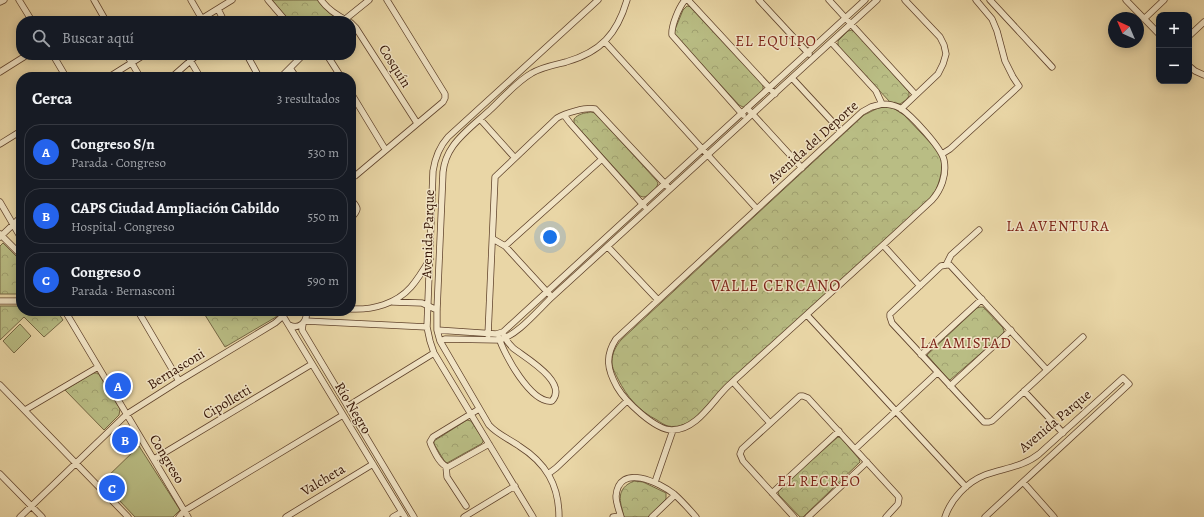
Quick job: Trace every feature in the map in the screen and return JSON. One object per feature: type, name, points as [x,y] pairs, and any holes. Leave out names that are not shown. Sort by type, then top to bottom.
[{"type":"street","points":[[0,2],[4,0]]},
{"type":"street","points":[[19,0],[29,16]]},
{"type":"street","points":[[94,0],[103,16]]},
{"type":"street","points":[[190,0],[198,16]]},
{"type":"street","points":[[207,16],[232,0]]},
{"type":"street","points":[[268,0],[282,16]]},
{"type":"street","points":[[321,0],[332,12],[338,16]]},
{"type":"street","points":[[350,16],[369,0]]},
{"type":"street","points":[[356,175],[385,149],[443,102],[445,98],[445,94],[387,0]]},
{"type":"street","points":[[533,517],[434,353],[430,341],[427,327],[434,161],[442,144],[448,136],[598,0]]},
{"type":"street","name":"Avenida Parque","points":[[559,517],[558,496],[553,482],[548,474],[530,453],[492,428],[479,409],[440,341],[437,330],[437,310],[444,165],[453,146],[480,119],[532,73],[548,66],[577,59],[605,42],[618,24],[627,0]]},
{"type":"street","points":[[747,119],[672,35],[671,30],[681,4],[686,0],[775,94]]},
{"type":"street","points":[[759,0],[813,58]]},
{"type":"street","points":[[829,0],[915,94]]},
{"type":"street","points":[[437,330],[500,333],[506,338],[514,349],[541,368],[549,377],[555,389],[555,395],[552,400],[543,400],[526,387],[499,340],[500,333],[865,0]]},
{"type":"street","points":[[440,341],[448,339],[499,340],[514,333],[877,0]]},
{"type":"street","points":[[901,109],[941,70],[945,59],[945,49],[940,37],[905,0]]},
{"type":"street","points":[[942,154],[950,149],[1019,86],[1005,61],[997,31],[992,19],[976,0]]},
{"type":"street","points":[[990,0],[1052,67]]},
{"type":"street","points":[[1126,0],[1137,12]]},
{"type":"street","points":[[1156,31],[1144,19],[1164,0]]},
{"type":"street","points":[[218,9],[222,16]]},
{"type":"street","points":[[1192,33],[1204,22]]},
{"type":"street","name":"Cosquín","points":[[356,28],[417,123]]},
{"type":"street","points":[[605,42],[757,209]]},
{"type":"street","points":[[655,482],[673,430],[685,427],[696,420],[733,382],[932,200],[940,189],[945,170],[942,154],[937,146],[910,116],[901,109],[882,104],[876,91],[831,42]]},
{"type":"street","points":[[0,72],[20,60]]},
{"type":"street","points":[[56,60],[63,72]]},
{"type":"street","points":[[130,60],[137,72]]},
{"type":"street","points":[[117,72],[136,60]]},
{"type":"street","points":[[250,60],[256,72]]},
{"type":"street","points":[[286,72],[298,60]]},
{"type":"street","points":[[329,60],[338,72]]},
{"type":"street","points":[[178,72],[190,61],[197,72]]},
{"type":"street","points":[[290,68],[293,72]]},
{"type":"street","points":[[1192,68],[1204,75]]},
{"type":"street","points":[[792,78],[841,131]]},
{"type":"street","points":[[356,101],[385,149]]},
{"type":"street","name":"Avenida del Deporte","points":[[673,430],[667,429],[644,416],[627,401],[618,390],[608,362],[610,349],[616,339],[841,131],[866,110],[882,104]]},
{"type":"street","points":[[488,340],[495,178],[557,118],[590,108],[595,109],[670,190]]},
{"type":"street","points":[[747,108],[802,168]]},
{"type":"street","points":[[564,115],[648,210]]},
{"type":"street","points":[[480,119],[515,158]]},
{"type":"street","points":[[0,144],[16,134]]},
{"type":"street","points":[[505,246],[602,158]]},
{"type":"street","points":[[0,202],[16,229]]},
{"type":"street","points":[[16,221],[1,235],[16,250]]},
{"type":"street","points":[[946,265],[951,255],[978,230]]},
{"type":"street","points":[[493,239],[505,246],[552,297]]},
{"type":"street","points":[[430,245],[440,245]]},
{"type":"street","points":[[884,245],[920,286]]},
{"type":"street","points":[[608,247],[658,300]]},
{"type":"street","points":[[388,303],[402,295],[410,288],[430,259]]},
{"type":"street","points":[[1047,370],[952,267],[946,265],[941,266],[892,311],[890,317],[892,323],[981,421],[986,423],[992,421],[1083,337]]},
{"type":"street","points":[[921,355],[982,299]]},
{"type":"street","points":[[0,301],[16,301]]},
{"type":"street","points":[[356,309],[370,309],[395,302],[414,302],[428,305],[437,310]]},
{"type":"street","points":[[807,315],[966,487]]},
{"type":"street","name":"Congreso","points":[[68,316],[186,514]]},
{"type":"street","points":[[141,316],[179,381]]},
{"type":"street","name":"Bernasconi","points":[[20,517],[126,414],[275,323],[280,316]]},
{"type":"street","name":"Río Negro","points":[[284,316],[403,514]]},
{"type":"street","points":[[304,322],[306,316]]},
{"type":"street","points":[[289,325],[293,327],[298,326],[304,322],[427,327]]},
{"type":"street","name":"Río Negro","points":[[304,322],[302,330],[414,517]]},
{"type":"street","points":[[950,386],[1011,330]]},
{"type":"street","points":[[348,406],[434,353]]},
{"type":"street","name":"Cipolletti","points":[[154,460],[312,364]]},
{"type":"street","points":[[24,410],[98,367]]},
{"type":"street","points":[[855,449],[937,373]]},
{"type":"street","name":"Avenida Parque","points":[[945,517],[952,502],[966,487],[980,477],[1032,460],[1123,378],[1129,384],[985,517]]},
{"type":"street","points":[[733,382],[770,423]]},
{"type":"street","points":[[0,385],[128,517]]},
{"type":"street","points":[[1024,391],[1063,433]]},
{"type":"street","points":[[794,517],[742,460],[740,454],[742,449],[800,396],[808,398],[899,498],[898,504],[886,517]]},
{"type":"street","points":[[548,474],[627,401]]},
{"type":"street","points":[[466,506],[447,477],[446,467],[442,464],[431,445],[431,439],[479,409]]},
{"type":"street","points":[[178,517],[186,514],[343,416]]},
{"type":"street","points":[[772,493],[839,431]]},
{"type":"street","points":[[446,467],[452,466],[489,444]]},
{"type":"street","points":[[1032,460],[1039,468]]},
{"type":"street","points":[[808,517],[867,462]]},
{"type":"street","name":"Valcheta","points":[[286,517],[373,464]]},
{"type":"street","points":[[0,474],[42,517]]},
{"type":"street","points":[[613,517],[620,516],[616,495],[622,482],[630,478],[634,478],[646,479],[655,482],[675,495],[696,517]]},
{"type":"street","points":[[1023,482],[1054,517]]},
{"type":"street","points":[[464,517],[515,486]]},
{"type":"street","points":[[652,517],[675,495]]},
{"type":"street","points":[[393,517],[403,514]]},
{"type":"green space","points":[[272,0],[318,0],[335,16],[285,16]]},
{"type":"green space","points":[[687,6],[692,7],[763,85],[763,91],[745,107],[739,105],[674,34],[683,10]]},
{"type":"green space","points":[[852,30],[909,92],[909,96],[906,100],[900,104],[890,102],[838,46],[838,41],[848,31]]},
{"type":"green space","points":[[878,108],[893,108],[904,115],[939,152],[942,168],[940,179],[934,195],[694,420],[678,426],[668,426],[639,408],[625,392],[613,368],[613,356],[619,342],[864,115]]},
{"type":"green space","points":[[591,112],[595,113],[656,180],[658,183],[650,194],[645,197],[640,196],[574,123],[574,119],[577,116]]},
{"type":"green space","points":[[3,243],[16,256],[16,294],[0,294],[0,246]]},
{"type":"green space","points":[[0,306],[16,306],[16,316],[60,316],[63,320],[44,337],[24,317],[0,340]]},
{"type":"green space","points":[[983,307],[1003,328],[1003,334],[950,380],[927,355],[977,308]]},
{"type":"green space","points":[[206,316],[276,316],[276,317],[225,347]]},
{"type":"green space","points":[[20,324],[31,336],[14,353],[3,341]]},
{"type":"green space","points":[[93,373],[98,373],[120,409],[119,415],[104,430],[65,390]]},
{"type":"green space","points":[[467,420],[471,421],[483,439],[483,442],[447,463],[434,444],[434,441]]},
{"type":"green space","points":[[838,437],[841,438],[860,462],[803,517],[800,517],[779,495],[779,489]]},
{"type":"green space","points":[[139,446],[180,510],[173,517],[135,517],[102,482]]},
{"type":"green space","points":[[634,481],[643,482],[666,493],[666,499],[648,517],[624,517],[620,501],[621,492],[628,484]]},
{"type":"place","name":"Congreso S/n","points":[[118,386]]},
{"type":"place","name":"CAPS Ciudad Ampliación Cabildo","points":[[125,440]]},
{"type":"place","name":"Congreso 0","points":[[112,488]]},
{"type":"district","name":"EL EQUIPO","points":[[776,41]]},
{"type":"district","name":"LA AVENTURA","points":[[1058,226]]},
{"type":"district","name":"VALLE CERCANO","points":[[776,286]]},
{"type":"district","name":"LA AMISTAD","points":[[966,343]]},
{"type":"district","name":"EL RECREO","points":[[819,481]]}]
